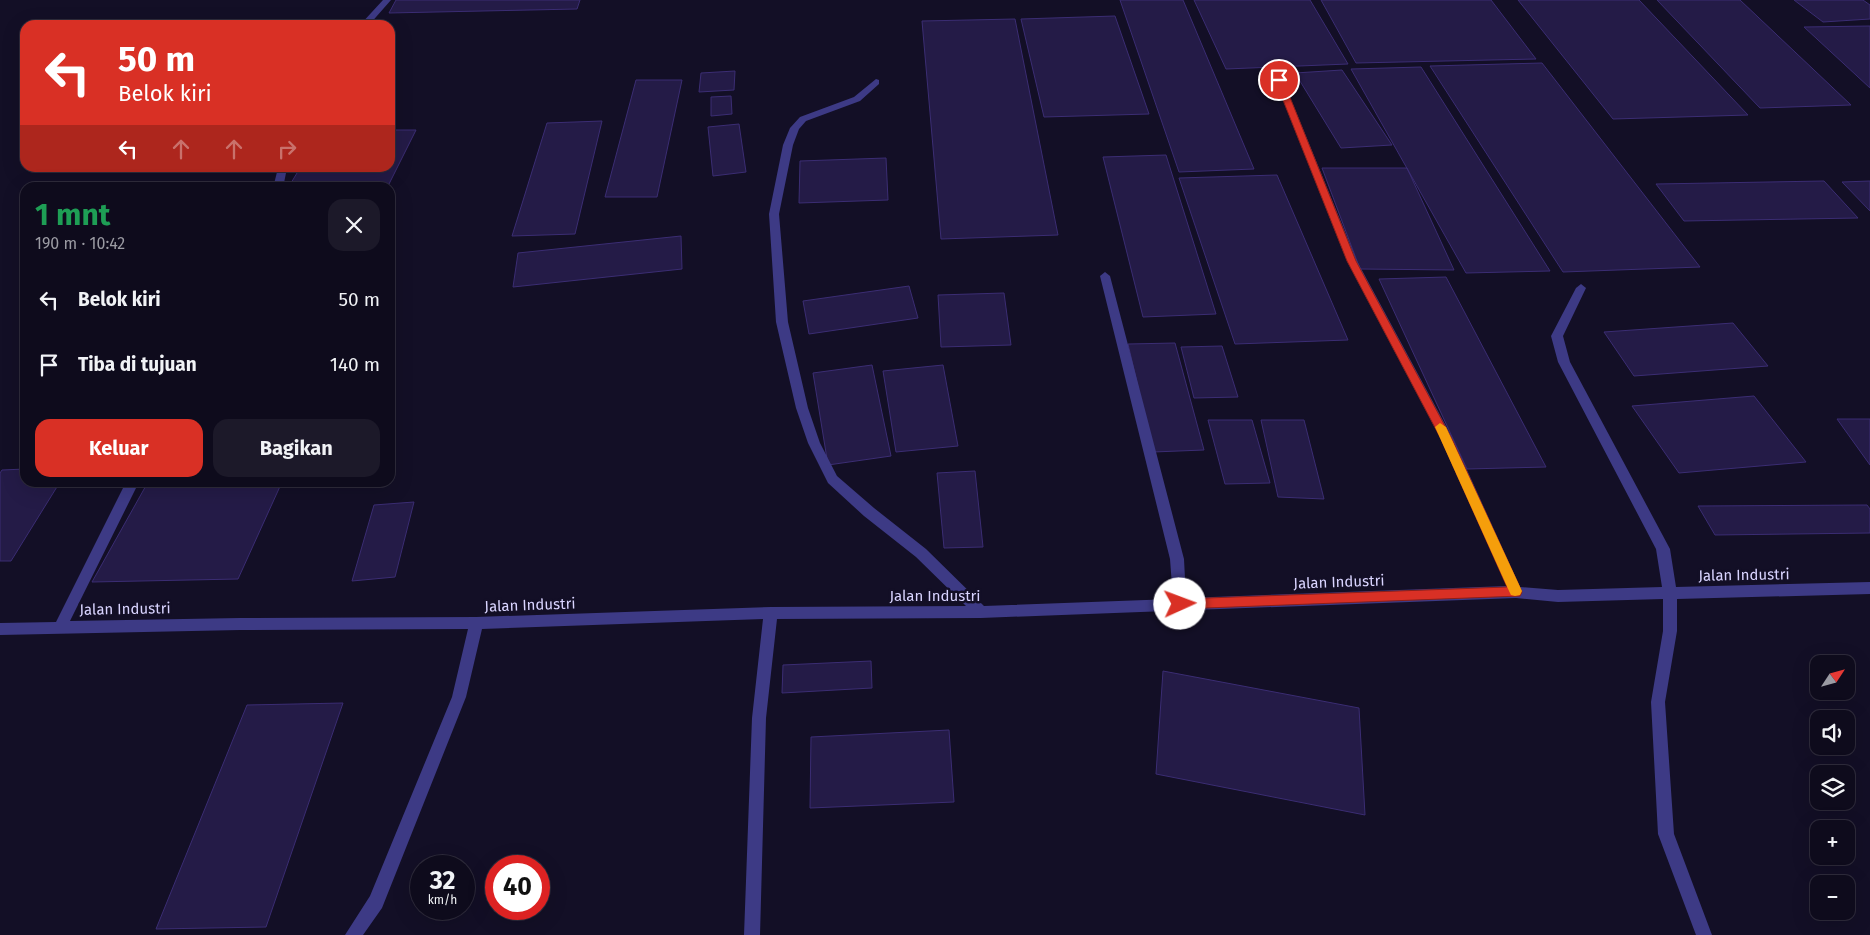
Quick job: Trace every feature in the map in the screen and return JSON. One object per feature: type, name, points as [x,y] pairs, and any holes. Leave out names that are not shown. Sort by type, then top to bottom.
[{"type":"street","points":[[369,20],[388,0]]},
{"type":"street","points":[[1279,80],[1352,261],[1446,439],[1516,592]]},
{"type":"street","points":[[876,82],[857,99],[803,119],[795,128],[788,145],[774,214],[782,322],[802,408],[814,443],[832,479],[868,512],[921,553],[981,612]]},
{"type":"street","points":[[1105,276],[1177,559],[1180,604]]},
{"type":"street","points":[[1581,288],[1557,336],[1564,362],[1663,548],[1670,592],[1670,631],[1658,702],[1666,834],[1704,935]]},
{"type":"street","points":[[60,627],[131,487]]},
{"type":"street","name":"Jalan Industri","points":[[0,628],[476,623],[771,613],[981,612],[1516,592],[1558,596],[1870,588]]},
{"type":"street","points":[[752,935],[758,718],[771,613]]},
{"type":"street","points":[[352,935],[376,902],[459,697],[476,623]]},
{"type":"building","points":[[396,0],[580,0],[577,9],[389,13]]},
{"type":"building","points":[[1120,0],[1183,0],[1254,169],[1179,172]]},
{"type":"building","points":[[1194,0],[1310,0],[1348,64],[1226,69]]},
{"type":"building","points":[[1321,0],[1491,0],[1536,59],[1356,63]]},
{"type":"building","points":[[1518,0],[1639,0],[1748,115],[1613,119]]},
{"type":"building","points":[[1657,0],[1740,0],[1851,105],[1760,108]]},
{"type":"building","points":[[1794,0],[1863,0],[1870,5],[1870,19],[1823,22]]},
{"type":"building","points":[[1115,16],[1149,114],[1044,117],[1021,19]]},
{"type":"building","points":[[1015,19],[1058,235],[941,239],[922,21]]},
{"type":"building","points":[[1870,26],[1870,88],[1804,27]]},
{"type":"building","points":[[1542,63],[1700,267],[1563,272],[1430,66]]},
{"type":"building","points":[[1421,67],[1550,271],[1466,273],[1351,69]]},
{"type":"building","points":[[1342,70],[1392,145],[1341,148],[1295,73]]},
{"type":"building","points":[[735,71],[734,90],[699,92],[701,73]]},
{"type":"building","points":[[636,80],[682,80],[657,197],[605,197]]},
{"type":"building","points":[[731,96],[732,114],[711,116],[711,97]]},
{"type":"building","points":[[602,121],[575,234],[512,236],[547,123]]},
{"type":"building","points":[[739,124],[746,172],[713,176],[708,127]]},
{"type":"building","points":[[395,130],[416,130],[395,172]]},
{"type":"building","points":[[1166,155],[1216,314],[1143,317],[1103,157]]},
{"type":"building","points":[[886,158],[888,200],[799,203],[800,161]]},
{"type":"building","points":[[1322,168],[1407,168],[1454,270],[1360,269]]},
{"type":"building","points":[[298,172],[395,172],[390,182],[292,182]]},
{"type":"building","points":[[1277,175],[1348,340],[1235,344],[1179,178]]},
{"type":"building","points":[[1824,181],[1858,218],[1684,221],[1656,184]]},
{"type":"building","points":[[1870,181],[1870,211],[1842,182]]},
{"type":"building","points":[[681,236],[682,269],[513,287],[518,253]]},
{"type":"building","points":[[1446,277],[1546,467],[1467,469],[1379,279]]},
{"type":"building","points":[[909,286],[918,318],[809,334],[803,301]]},
{"type":"building","points":[[1004,293],[1011,345],[941,347],[938,295]]},
{"type":"building","points":[[1733,323],[1768,366],[1634,376],[1604,332]]},
{"type":"building","points":[[1175,343],[1204,450],[1153,452],[1128,344]]},
{"type":"building","points":[[1222,346],[1238,397],[1194,398],[1181,347]]},
{"type":"building","points":[[872,365],[891,456],[828,465],[813,373]]},
{"type":"building","points":[[943,365],[958,446],[896,452],[883,371]]},
{"type":"building","points":[[1754,396],[1806,462],[1679,473],[1632,406]]},
{"type":"building","points":[[1837,419],[1870,419],[1870,465]]},
{"type":"building","points":[[1208,420],[1252,420],[1270,483],[1225,484]]},
{"type":"building","points":[[1261,420],[1304,420],[1324,499],[1278,497]]},
{"type":"building","points":[[20,469],[20,487],[57,487],[11,561],[0,561],[0,473],[2,470]]},
{"type":"building","points":[[975,471],[983,547],[944,548],[937,473]]},
{"type":"building","points":[[145,487],[280,487],[238,579],[92,582]]},
{"type":"building","points":[[414,502],[395,577],[352,581],[374,505]]},
{"type":"building","points":[[1867,505],[1870,509],[1870,533],[1715,535],[1698,506]]},
{"type":"building","points":[[871,661],[872,688],[782,693],[783,665]]},
{"type":"building","points":[[1163,671],[1359,708],[1365,815],[1156,774]]},
{"type":"building","points":[[343,703],[266,927],[156,929],[247,705]]},
{"type":"building","points":[[949,730],[954,802],[810,808],[811,737]]},
{"type":"slow traffic","points":[[1440,427],[1515,591]]},
{"type":"route","points":[[1180,604],[1516,592],[1446,439],[1352,261],[1279,80]]}]
